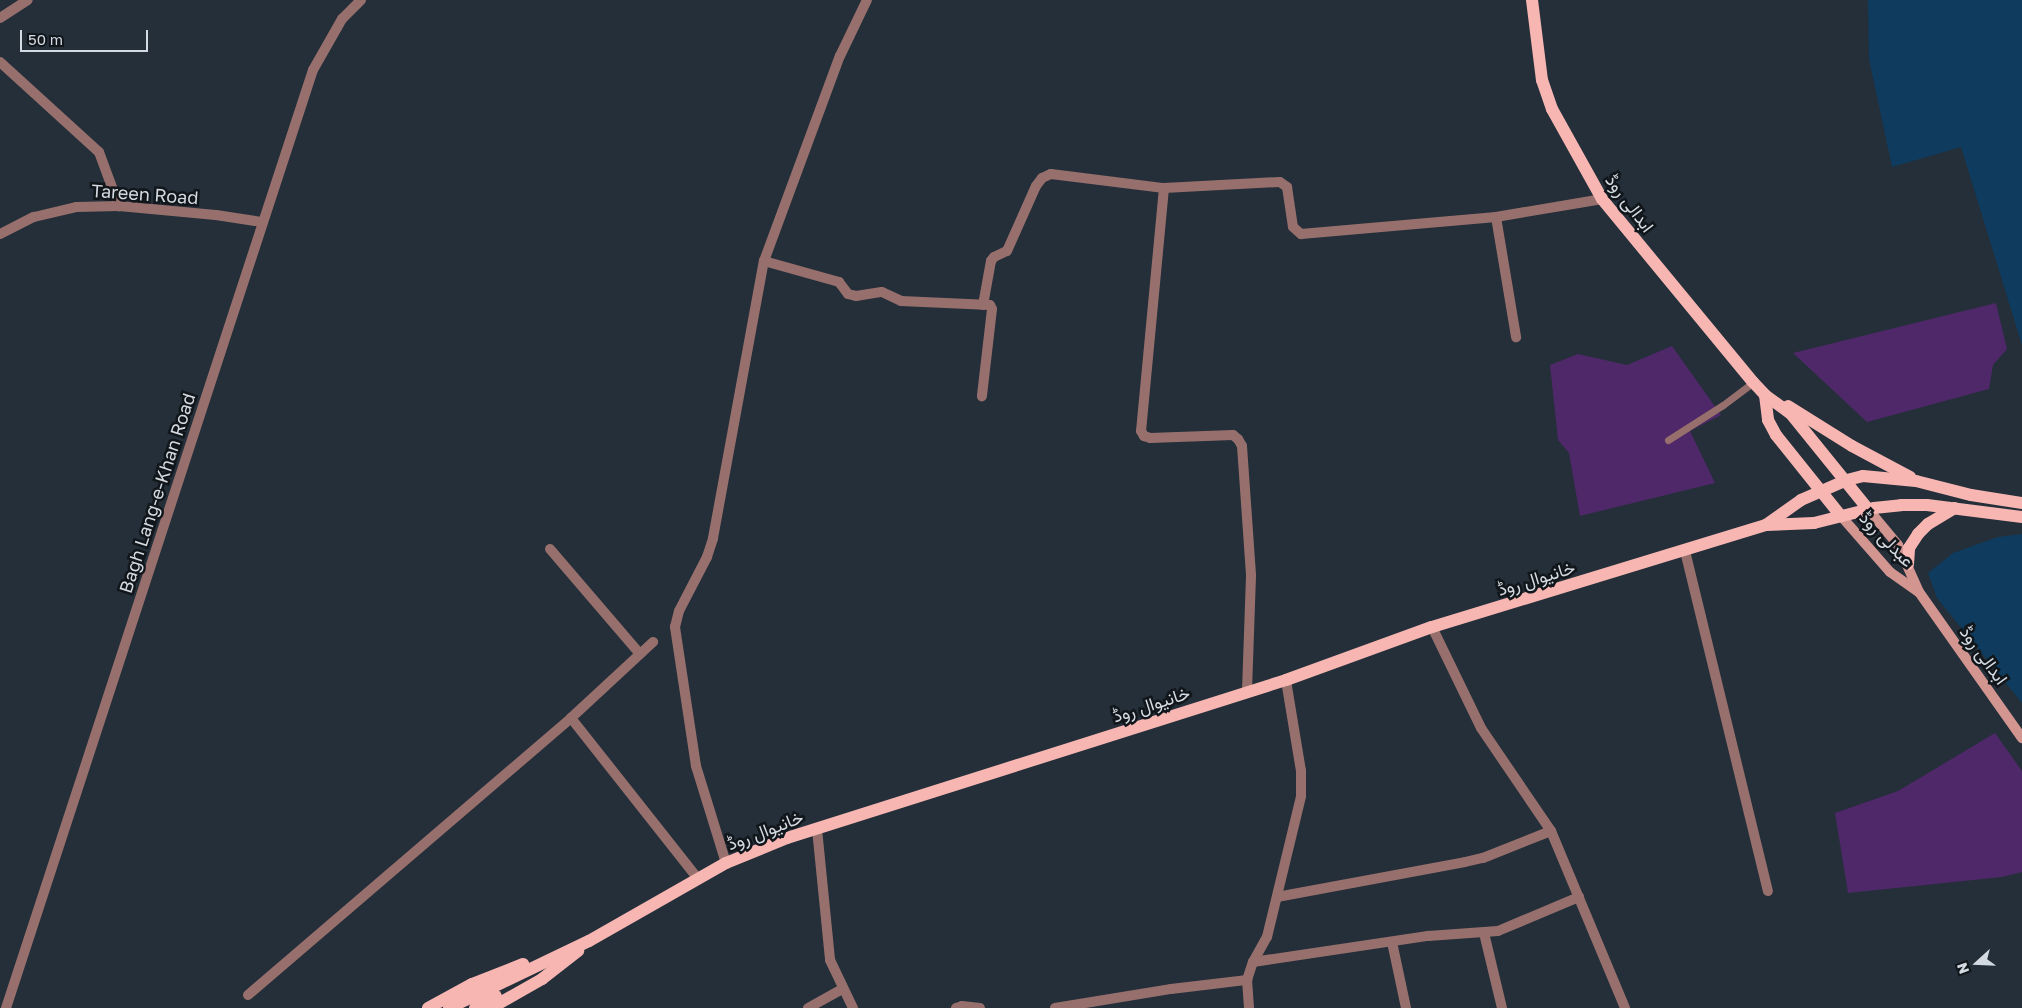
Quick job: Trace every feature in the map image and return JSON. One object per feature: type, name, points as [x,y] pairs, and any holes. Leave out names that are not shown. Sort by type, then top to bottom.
[{"type":"main road","name":"ابدالی روڈ","points":[[1532,0],[1542,80],[1552,110],[1602,199],[1765,396]]},
{"type":"main road","name":"عبدلی روڈ","points":[[1765,396],[1791,414],[1847,480],[1898,545],[1919,592]]},
{"type":"main road","name":"عبدلی روڈ","points":[[1765,396],[1768,420],[1776,435],[1841,516],[1890,572],[1919,592]]},
{"type":"main road","points":[[1765,396],[1791,407],[1852,446],[1916,481],[1971,495],[2004,507],[2022,517]]},
{"type":"main road","name":"خانیوال روڈ","points":[[1766,525],[1801,500],[1847,480],[1864,476],[1916,481]]},
{"type":"main road","points":[[2004,507],[2022,503]]},
{"type":"main road","name":"خانیوال روڈ","points":[[449,1008],[589,940],[726,863],[817,829],[1286,680],[1432,627],[1766,525],[1814,523],[1868,509],[1902,505],[1955,508],[2004,507]]},
{"type":"main road","points":[[1908,564],[1909,548],[1918,534],[1928,524],[1955,508]]},
{"type":"main road","name":"ابدالی روڈ","points":[[1919,592],[2022,738]]},
{"type":"main road","points":[[491,1008],[542,979],[570,958],[589,940]]},
{"type":"main road","name":"خانیوال روڈ","points":[[475,1008],[562,954]]},
{"type":"main road","points":[[428,1008],[472,984],[513,967],[562,954]]},
{"type":"street","points":[[0,18],[28,0]]},
{"type":"street","name":"Bagh Lang-e-Khan Road","points":[[6,1008],[313,70],[342,19],[362,0]]},
{"type":"street","points":[[726,863],[696,766],[675,627],[679,611],[707,557],[713,538],[764,261],[840,56],[867,0]]},
{"type":"street","points":[[0,62],[99,152],[119,206]]},
{"type":"street","points":[[983,305],[991,261],[994,257],[1007,251],[1036,186],[1042,178],[1051,174],[1164,188],[1280,182],[1287,187],[1293,227],[1301,234],[1496,217],[1602,199]]},
{"type":"street","points":[[1164,188],[1141,431],[1144,436],[1150,438],[1232,435],[1238,439],[1242,446],[1251,576],[1247,692]]},
{"type":"street","name":"Tareen Road","points":[[0,234],[34,217],[76,206],[119,206],[216,215],[262,222]]},
{"type":"street","points":[[1496,217],[1516,337]]},
{"type":"street","points":[[764,261],[839,282],[848,294],[856,296],[882,292],[901,301],[990,306],[992,309],[982,396]]},
{"type":"street","points":[[550,549],[640,654]]},
{"type":"street","points":[[1685,551],[1768,890]]},
{"type":"street","points":[[1432,627],[1481,728],[1551,831],[1625,1008]]},
{"type":"street","points":[[248,995],[571,718],[653,642]]},
{"type":"street","points":[[1249,1008],[1247,980],[1253,962],[1267,937],[1302,783],[1286,680]]},
{"type":"street","points":[[571,718],[698,879]]},
{"type":"street","points":[[817,829],[830,960],[842,990],[853,1008]]},
{"type":"street","points":[[1276,897],[1483,858],[1551,831]]},
{"type":"street","points":[[1253,962],[1428,936],[1484,933],[1513,927],[1579,897]]},
{"type":"street","points":[[1484,933],[1502,1008]]},
{"type":"street","points":[[1392,942],[1406,1008]]},
{"type":"street","points":[[1055,1008],[1171,989],[1247,980]]},
{"type":"street","points":[[808,1008],[842,990]]},
{"type":"street","points":[[956,1008],[962,1006],[980,1008]]},
{"type":"lane","points":[[1668,440],[1724,405],[1753,382]]},
{"type":"shaded area","points":[[1868,0],[2022,0],[2022,345],[1961,147],[1892,167],[1869,59]]},
{"type":"shaded area","points":[[2022,534],[2022,703],[1937,598],[1928,573],[1953,553],[1998,537]]},
{"type":"building","points":[[1996,303],[2007,349],[1993,365],[1989,389],[1867,422],[1793,353]]},
{"type":"building","points":[[1672,346],[1721,415],[1690,431],[1715,483],[1580,516],[1569,453],[1558,440],[1550,365],[1578,354],[1627,365]]},
{"type":"building","points":[[1995,733],[2022,771],[2022,872],[2002,877],[1848,893],[1835,813],[1898,791]]}]
